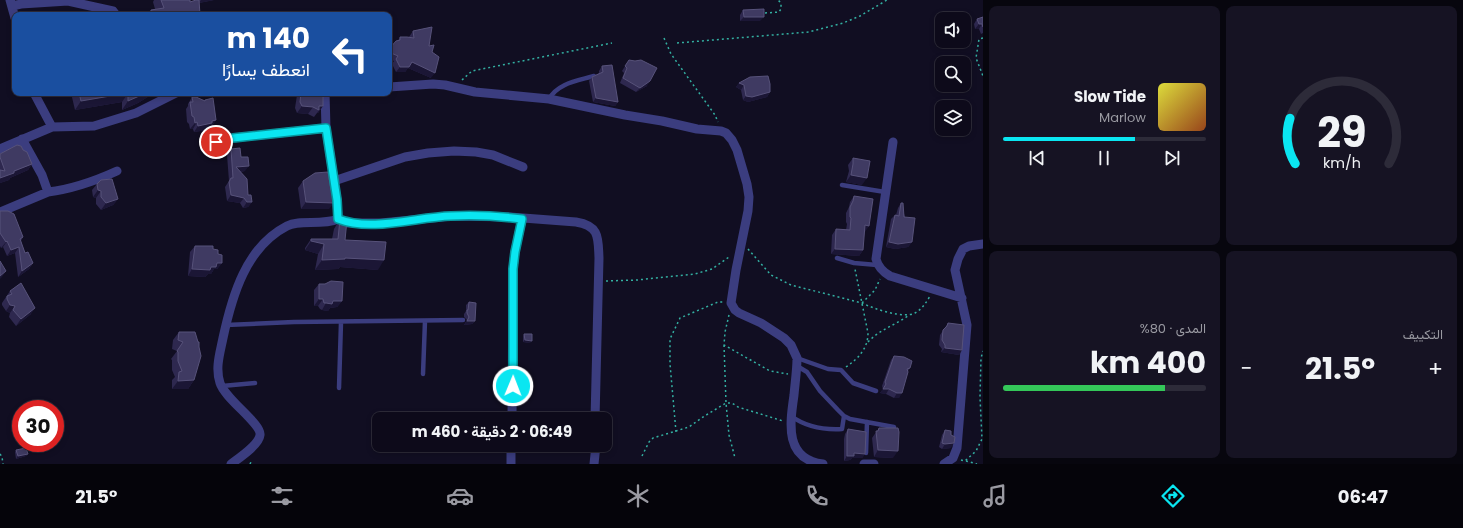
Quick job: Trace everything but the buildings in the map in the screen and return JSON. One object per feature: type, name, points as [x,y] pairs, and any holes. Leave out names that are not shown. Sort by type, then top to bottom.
[{"type":"street","points":[[11,3],[20,4],[68,1],[114,12]]},
{"type":"street","points":[[392,87],[433,84],[476,92],[549,99],[697,129],[721,131],[726,133],[732,140],[743,167],[749,197],[748,211],[731,303],[735,310],[739,313],[761,323],[784,338],[791,345],[797,366],[791,420],[794,443],[799,453],[816,463],[823,464]]},
{"type":"street","points":[[36,96],[52,127]]},
{"type":"street","points":[[0,149],[52,127],[94,126],[136,113],[170,96]]},
{"type":"street","points":[[325,96],[326,128],[337,200],[338,219]]},
{"type":"street","points":[[216,142],[233,138],[326,128]]},
{"type":"street","points":[[22,139],[42,175],[48,192]]},
{"type":"street","points":[[893,142],[876,259],[877,265],[884,273],[962,298]]},
{"type":"street","points":[[334,181],[405,157],[454,151],[476,152],[493,155],[523,167]]},
{"type":"street","points":[[0,212],[48,192],[93,182],[117,171]]},
{"type":"street","points":[[231,464],[258,441],[260,435],[260,431],[254,422],[229,398],[222,386],[218,374],[218,360],[232,301],[241,276],[256,253],[267,240],[289,225],[300,223],[323,223],[338,219],[348,223],[381,223],[452,216],[510,217],[576,222],[592,226],[596,232],[598,240],[595,412]]},
{"type":"street","points":[[512,412],[513,269],[522,219]]},
{"type":"street","points":[[944,464],[953,458],[958,448],[966,355],[967,325],[955,270],[963,249],[969,246],[983,244]]},
{"type":"street","points":[[511,452],[511,464]]},
{"type":"street","points":[[594,464],[595,452]]},
{"type":"street","points":[[864,464],[874,464]]},
{"type":"lane","points":[[549,99],[552,94],[563,85],[594,76]]},
{"type":"lane","points":[[842,185],[885,192]]},
{"type":"lane","points":[[837,258],[854,263],[877,265]]},
{"type":"lane","points":[[226,325],[294,322],[463,320]]},
{"type":"lane","points":[[423,374],[425,321]]},
{"type":"lane","points":[[339,388],[341,322]]},
{"type":"lane","points":[[797,366],[841,370],[853,383],[876,392]]},
{"type":"lane","points":[[797,366],[807,372],[820,390],[844,416],[850,419],[894,427]]},
{"type":"lane","points":[[222,386],[255,383]]},
{"type":"lane","points":[[791,420],[818,428],[831,430],[842,429],[844,416]]},
{"type":"lane","points":[[866,453],[867,422]]},
{"type":"path","points":[[765,13],[779,12],[782,9],[781,3],[778,0]]},
{"type":"path","points":[[677,43],[809,32],[843,23],[860,16],[887,0]]},
{"type":"path","points":[[664,38],[671,54],[715,115],[721,131]]},
{"type":"path","points":[[983,38],[979,40],[976,58],[983,76]]},
{"type":"path","points":[[455,87],[472,71],[612,43]]},
{"type":"path","points":[[742,239],[749,250],[771,275],[791,285],[862,303],[870,307],[908,315],[916,313],[923,307],[935,289]]},
{"type":"path","points":[[598,282],[610,280],[637,280],[695,274],[712,269],[740,248]]},
{"type":"path","points":[[854,263],[868,333],[868,342]]},
{"type":"path","points":[[862,303],[875,290],[880,277],[884,273]]},
{"type":"path","points":[[676,432],[670,364],[670,339],[680,318],[718,302],[731,303],[724,345],[726,403],[729,435],[735,458]]},
{"type":"path","points":[[841,370],[861,353],[868,342],[877,334],[899,323],[908,315]]},
{"type":"path","points":[[724,345],[770,371],[788,374],[797,366]]},
{"type":"path","points":[[965,460],[976,451],[982,439],[980,397],[981,358],[983,351]]},
{"type":"path","points":[[642,456],[649,442],[653,438],[689,427],[726,403],[791,420]]},
{"type":"path","points":[[0,454],[3,464]]},
{"type":"path","points":[[953,458],[977,464]]},
{"type":"route","points":[[216,142],[233,138],[280,132],[326,128],[337,200],[338,219],[348,223],[381,223],[452,216],[510,217],[522,219],[513,269],[513,386]]}]
